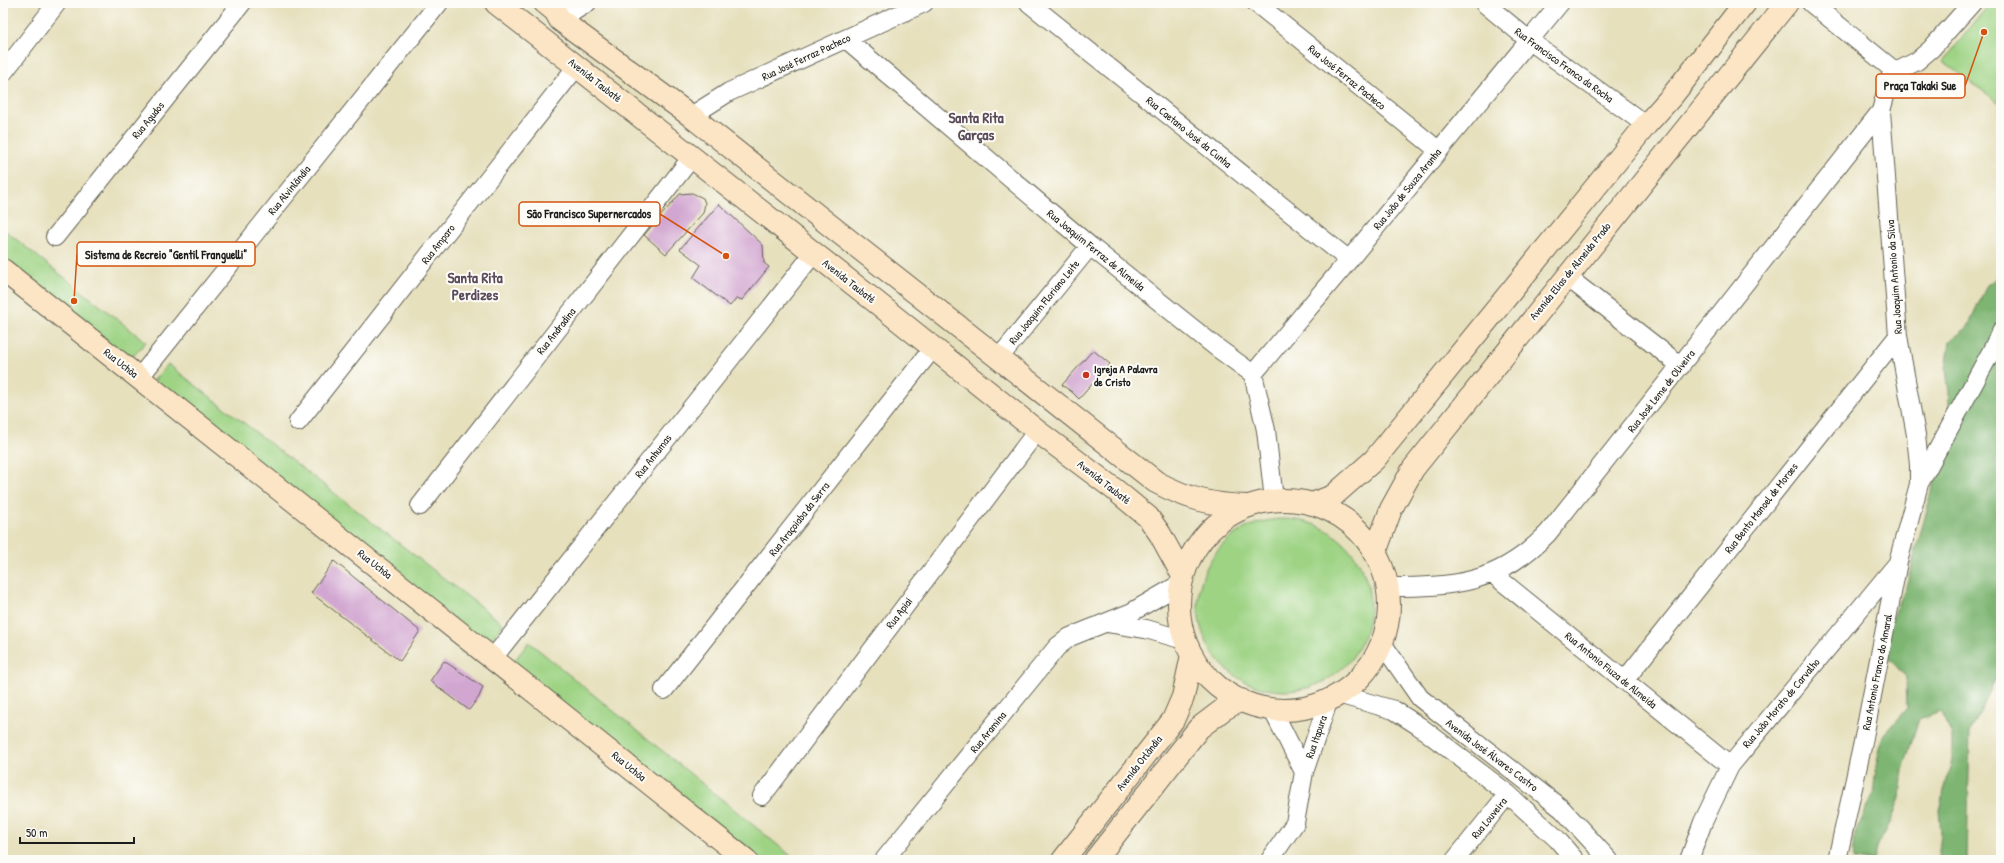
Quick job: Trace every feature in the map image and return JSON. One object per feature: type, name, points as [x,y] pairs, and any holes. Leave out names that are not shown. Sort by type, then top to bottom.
[{"type":"street","points":[[3,72],[57,3]]},
{"type":"street","name":"Rua Agudos","points":[[55,237],[242,3]]},
{"type":"street","name":"Rua Alvinlândia","points":[[139,378],[439,3]]},
{"type":"street","name":"Avenida Taubaté","points":[[496,3],[1148,517],[1160,534],[1181,580]]},
{"type":"street","points":[[524,26],[545,3],[555,11],[560,20],[691,116],[1156,482],[1180,494],[1220,505],[1247,506],[1274,500],[1312,504],[1326,508],[1347,520],[1366,539],[1375,553],[1388,587],[1389,613],[1382,643],[1375,658],[1359,679],[1333,698],[1302,708],[1272,709],[1241,700],[1228,694],[1214,683],[1188,648],[1179,614],[1181,580],[1186,566],[1199,542],[1220,521],[1247,506]]},
{"type":"street","points":[[545,42],[560,20],[587,3]]},
{"type":"street","name":"Rua José Ferraz Pacheco","points":[[691,116],[729,92],[924,3]]},
{"type":"street","name":"Rua Caetano José da Cunha","points":[[1029,3],[1350,260]]},
{"type":"street","name":"Rua José Ferraz Pacheco","points":[[1256,3],[1438,150]]},
{"type":"street","name":"Rua Francisco Franco da Rocha","points":[[1484,3],[1530,41],[1646,125]]},
{"type":"street","name":"Rua João de Souza Aranha","points":[[1253,374],[1350,260],[1438,150],[1560,3]]},
{"type":"street","points":[[1312,504],[1333,496],[1374,460],[1646,125],[1672,96],[1745,3]]},
{"type":"street","name":"Avenida Elias de Almeida Prado","points":[[1375,553],[1391,509],[1413,469],[1566,276],[1787,3]]},
{"type":"street","points":[[1811,3],[1896,72],[1917,61],[1931,49],[1972,3]]},
{"type":"street","name":"Rua Joaquim Ferraz de Almeida","points":[[846,39],[1090,246],[1216,347],[1253,374]]},
{"type":"street","name":"Rua Amparo","points":[[298,422],[577,66]]},
{"type":"street","name":"Rua Joaquim Antonio da Silva","points":[[1896,72],[1886,87],[1881,111],[1898,336],[1916,435],[1919,484]]},
{"type":"street","name":"Rua José Leme de Oliveira","points":[[1388,587],[1436,587],[1493,574],[1512,564],[1534,547],[1548,533],[1681,366],[1881,111]]},
{"type":"street","name":"Rua Andradina","points":[[420,506],[692,157]]},
{"type":"street","name":"Rua Joaquim Floriano Leite","points":[[999,358],[1090,246]]},
{"type":"street","name":"Rua Anhumas","points":[[493,658],[814,253]]},
{"type":"street","name":"Rua Uchôa","points":[[3,270],[746,860]]},
{"type":"street","points":[[1566,276],[1681,366]]},
{"type":"street","points":[[876,302],[897,277]]},
{"type":"street","points":[[1919,484],[2001,331]]},
{"type":"street","name":"Rua Bento Manoel de Moraes","points":[[1624,681],[1898,336]]},
{"type":"street","name":"Rua Araçoiaba da Serra","points":[[664,690],[933,348]]},
{"type":"street","points":[[1253,374],[1266,430],[1274,500]]},
{"type":"street","name":"Rua Apiaí","points":[[762,796],[1037,431]]},
{"type":"street","name":"Rua Antonio Franco do Amaral","points":[[1837,860],[1862,747],[1898,562],[1919,484]]},
{"type":"street","name":"Rua João Morato de Carvalho","points":[[1689,860],[1703,822],[1730,766],[1898,562]]},
{"type":"street","name":"Rua Antonio Fiuza de Almeida","points":[[1493,574],[1730,766]]},
{"type":"street","name":"Rua Aramina","points":[[884,860],[1057,647],[1070,637],[1138,609],[1181,580]]},
{"type":"street","name":"Rua Aramina","points":[[1107,623],[1146,629],[1188,648]]},
{"type":"street","name":"Avenida José Álvares Castro","points":[[1382,643],[1420,698],[1562,809],[1609,860]]},
{"type":"street","name":"Avenida Orlândia","points":[[1063,860],[1173,720],[1183,698],[1188,648]]},
{"type":"street","name":"Avenida José Álvares Castro","points":[[1333,698],[1394,710],[1419,726],[1508,794],[1556,839],[1575,860]]},
{"type":"street","name":"Rua Itapura","points":[[1270,860],[1295,823],[1304,772],[1333,698]]},
{"type":"street","points":[[1095,860],[1199,728],[1219,712],[1241,700]]},
{"type":"street","name":"Rua Itapura","points":[[1272,709],[1304,772]]},
{"type":"street","name":"Rua Louveira","points":[[1455,860],[1508,794]]},
{"type":"green space","points":[[1990,3],[2001,3],[2001,104],[1943,62]]},
{"type":"green space","points":[[3,229],[146,342],[129,361],[3,259]]},
{"type":"green space","points":[[2001,274],[2001,666],[1982,709],[1970,729],[1967,860],[1938,860],[1941,834],[1939,810],[1952,759],[1952,735],[1940,711],[1919,719],[1903,770],[1900,797],[1890,824],[1878,845],[1874,860],[1853,860],[1855,834],[1873,795],[1876,766],[1883,735],[1907,708],[1906,677],[1884,653],[1888,629],[1906,587],[1932,491],[1935,467],[1949,417],[1949,392],[1946,369],[1950,341],[1968,327],[1987,285]]},
{"type":"green space","points":[[168,364],[503,624],[487,645],[154,380]]},
{"type":"green space","points":[[1284,519],[1301,521],[1317,526],[1332,534],[1345,544],[1355,557],[1363,572],[1368,588],[1370,605],[1368,622],[1363,638],[1355,653],[1345,666],[1332,676],[1317,684],[1301,689],[1284,691],[1267,689],[1251,684],[1236,676],[1223,666],[1213,653],[1205,638],[1200,622],[1198,605],[1200,588],[1205,572],[1213,557],[1223,544],[1236,534],[1251,526],[1267,521]]},
{"type":"green space","points":[[529,642],[796,860],[754,860],[511,665]]},
{"type":"building","points":[[692,193],[703,198],[705,203],[703,213],[666,254],[644,235],[680,194]]},
{"type":"building","points":[[719,204],[763,245],[764,263],[769,267],[742,300],[737,298],[730,306],[693,278],[701,265],[680,249]]},
{"type":"building","name":"Igreja A Palavra de Cristo","points":[[1093,350],[1110,364],[1079,399],[1062,385]]},
{"type":"building","points":[[334,561],[420,631],[400,661],[311,593]]},
{"type":"building","points":[[444,661],[483,687],[479,697],[469,710],[430,681]]},
{"type":"place","name":"Praça Takaki Sue","points":[[1984,32]]},
{"type":"place","name":"São Francisco Supernercados","points":[[726,256]]},
{"type":"place","name":"Sistema de Recreio \"Gentil Franguelli\"","points":[[74,301]]},
{"type":"place","name":"Igreja A Palavra de Cristo","points":[[1086,375]]},
{"type":"district","name":"Santa Rita Garças","points":[[976,126]]},
{"type":"district","name":"Santa Rita Perdizes","points":[[475,286]]}]
